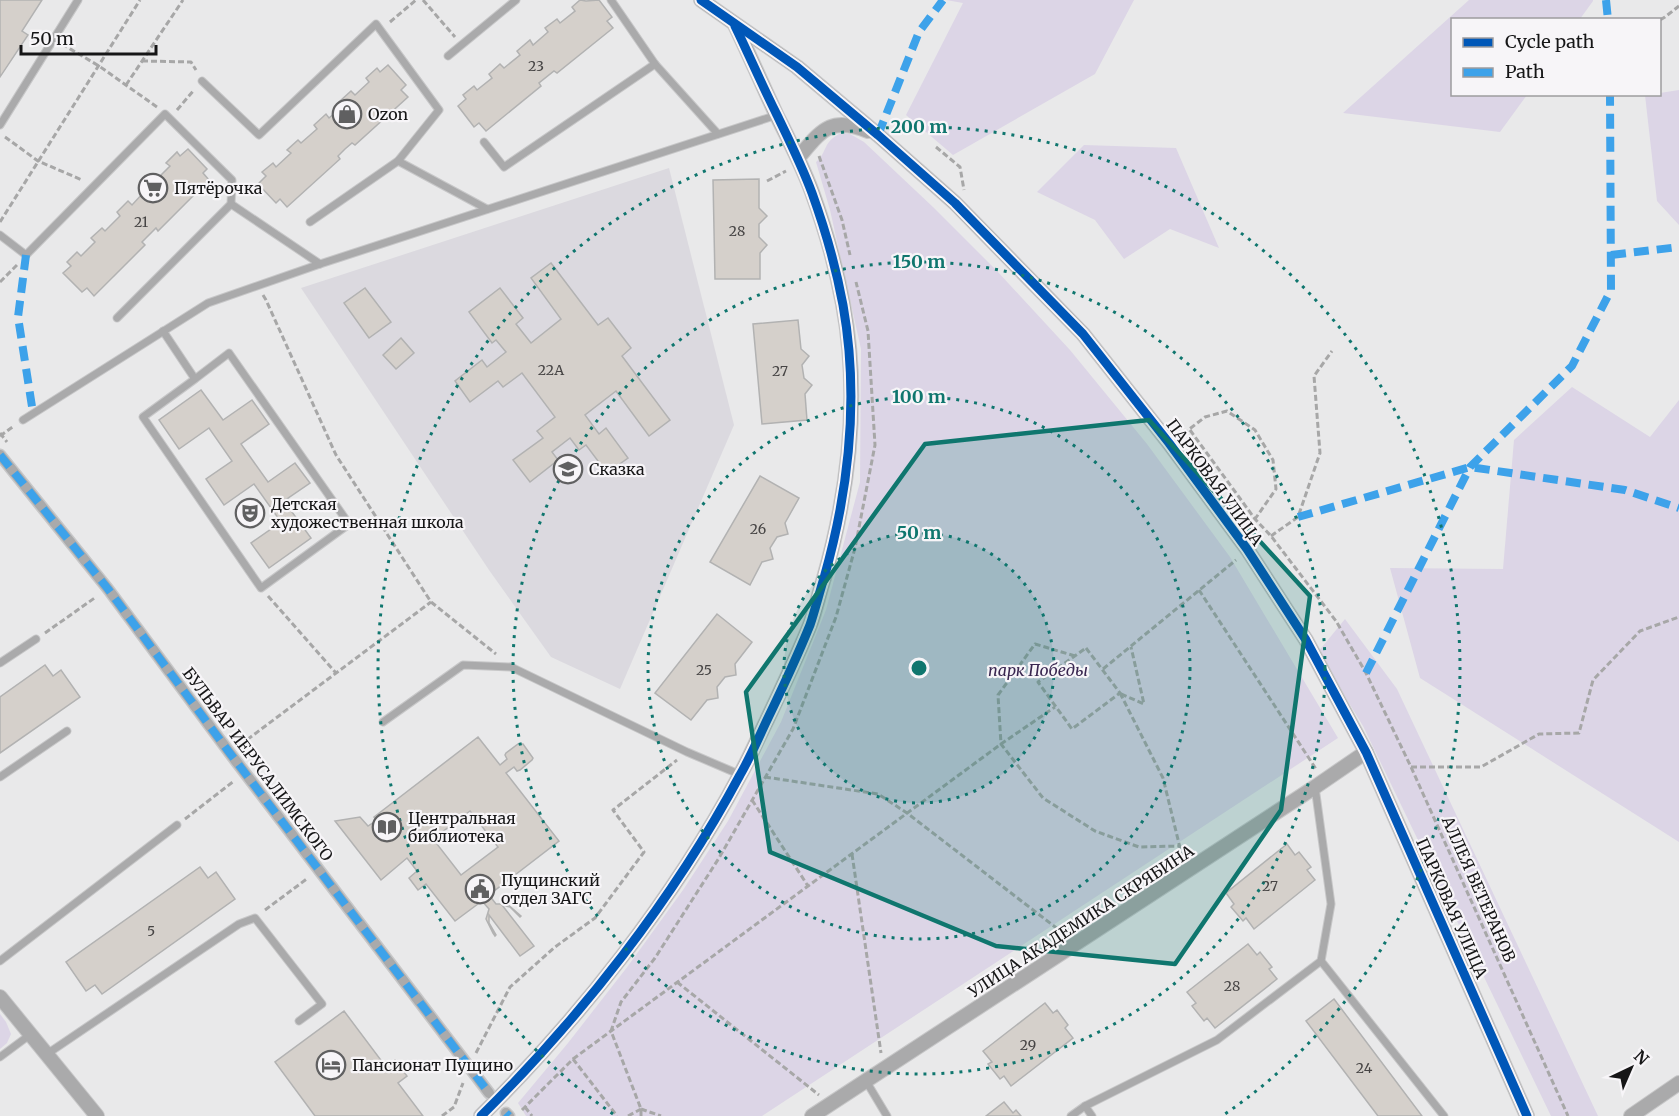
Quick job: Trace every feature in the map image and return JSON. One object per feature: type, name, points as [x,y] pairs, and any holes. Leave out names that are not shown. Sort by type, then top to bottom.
[{"type":"street","name":"ПАРКОВАЯ УЛИЦА","points":[[701,0],[796,67],[955,203],[1083,334],[1169,443],[1247,549],[1306,640],[1366,752],[1527,1116]]},
{"type":"street","points":[[481,1116],[540,1054],[592,993],[651,917],[702,841],[741,775],[790,670],[811,622],[832,550],[844,491],[849,443],[850,363],[843,305],[812,191],[734,23]]},
{"type":"street","points":[[798,158],[818,136],[834,125],[853,125],[878,135]]},
{"type":"street","name":"БУЛЬВАР ИЕРУСАЛИМСКОГО","points":[[0,455],[108,589],[489,1093]]},
{"type":"street","name":"УЛИЦА АКАДЕМИКА СКРЯБИНА","points":[[812,1116],[1366,752]]},
{"type":"street","points":[[0,998],[96,1116]]},
{"type":"street","points":[[1631,1116],[1679,1083]]},
{"type":"lane","points":[[0,125],[78,0]]},
{"type":"lane","points":[[448,56],[516,0]]},
{"type":"lane","points":[[611,0],[656,64],[718,134]]},
{"type":"lane","points":[[202,81],[259,135],[376,24],[439,110],[398,161],[310,222]]},
{"type":"lane","points":[[484,142],[504,167],[656,64]]},
{"type":"lane","points":[[23,420],[208,303],[320,264],[777,115]]},
{"type":"lane","points":[[0,235],[26,255],[167,116],[232,180],[231,204],[117,318]]},
{"type":"lane","points":[[398,161],[487,209]]},
{"type":"lane","points":[[231,204],[320,264]]},
{"type":"lane","points":[[163,331],[195,379]]},
{"type":"lane","points":[[229,353],[350,524],[261,588],[143,417],[195,379],[229,353]]},
{"type":"lane","points":[[0,663],[36,639]]},
{"type":"lane","points":[[383,722],[463,665],[512,667],[687,752],[741,775]]},
{"type":"lane","points":[[0,777],[67,731]]},
{"type":"lane","points":[[1071,1116],[1085,1106],[1217,1040],[1322,962],[1331,904],[1318,782]]},
{"type":"lane","points":[[0,961],[177,825]]},
{"type":"lane","points":[[47,1054],[239,924],[255,918],[322,1004],[299,1022]]},
{"type":"lane","points":[[1322,962],[1444,1116]]},
{"type":"lane","points":[[0,1058],[31,1034]]},
{"type":"lane","points":[[866,1081],[887,1116]]},
{"type":"lane","points":[[1085,1106],[1092,1116]]},
{"type":"path","points":[[0,222],[140,0]]},
{"type":"path","points":[[126,85],[183,0]]},
{"type":"path","points":[[380,30],[416,0]]},
{"type":"path","points":[[423,0],[462,45]]},
{"type":"path","points":[[1661,19],[1679,6]]},
{"type":"path","points":[[54,39],[99,66],[167,116],[202,81],[191,62],[142,61]]},
{"type":"path","points":[[0,133],[38,161],[95,185]]},
{"type":"path","points":[[818,154],[842,220],[852,264]]},
{"type":"path","points":[[767,181],[787,171]]},
{"type":"path","points":[[0,282],[26,255]]},
{"type":"path","points":[[641,1116],[611,1031],[621,1002],[655,957],[719,858],[793,729],[836,617],[855,548],[875,445],[868,331],[855,275]]},
{"type":"path","points":[[266,300],[336,455],[431,602],[512,667]]},
{"type":"path","points":[[1271,536],[1298,517],[1320,453],[1314,376],[1332,351]]},
{"type":"path","points":[[1183,434],[1205,417],[1227,411],[1255,430],[1273,460],[1276,489],[1255,519],[1236,536]]},
{"type":"path","points":[[1103,669],[1237,559]]},
{"type":"path","points":[[261,588],[336,673]]},
{"type":"path","points":[[36,639],[108,589]]},
{"type":"path","points":[[1199,590],[1318,782]]},
{"type":"path","points":[[230,752],[431,602]]},
{"type":"path","points":[[1411,767],[1481,767],[1539,734],[1579,733],[1593,680],[1640,631],[1679,617]]},
{"type":"path","points":[[1075,656],[1035,644],[998,695],[1001,744],[1043,798],[1095,831],[1139,847],[1180,846]]},
{"type":"path","points":[[1120,693],[1144,704],[1131,646]]},
{"type":"path","points":[[1120,693],[1072,729],[1038,682],[1086,648],[1103,669],[1120,693],[1163,778],[1185,866]]},
{"type":"path","points":[[532,1116],[525,1107],[573,1059],[1001,744],[1055,707]]},
{"type":"path","points":[[442,1116],[454,1107],[469,1067],[510,987],[555,947],[595,918],[644,852],[613,810],[687,752]]},
{"type":"path","points":[[177,825],[245,773]]},
{"type":"path","points":[[765,777],[878,794],[907,813],[1072,939]]},
{"type":"path","points":[[752,800],[808,886]]},
{"type":"path","points":[[852,854],[880,1039]]},
{"type":"path","points":[[255,918],[319,870]]},
{"type":"path","points":[[677,982],[825,1100]]},
{"type":"path","points":[[573,1059],[616,1116]]},
{"type":"path","points":[[628,1116],[640,1108]]},
{"type":"path","points":[[640,1108],[661,1116]]},
{"type":"highlighted area","points":[[1149,420],[1310,596],[1281,810],[1175,964],[996,946],[770,852],[746,692],[925,444]]},
{"type":"shaded area","name":"Сказка","points":[[669,168],[734,425],[620,689],[551,657],[489,570],[301,288]]},
{"type":"green space","points":[[946,0],[1134,0],[1095,74],[953,155],[906,115],[963,3]]},
{"type":"green space","points":[[1469,0],[1593,0],[1581,18],[1451,18],[1451,96],[1526,96],[1500,132],[1343,113]]},
{"type":"green space","points":[[1679,90],[1679,225],[1657,201],[1645,96],[1661,96],[1661,93]]},
{"type":"green space","name":"парк Победы","points":[[841,133],[850,134],[864,142],[933,207],[997,271],[1070,350],[1147,444],[1230,557],[1338,738],[762,1116],[526,1116],[518,1103],[628,966],[683,890],[728,821],[781,722],[826,610],[860,482],[861,349],[830,210],[816,162],[828,143]]},
{"type":"green space","points":[[1084,145],[1176,148],[1219,248],[1170,229],[1124,259],[1095,220],[1037,192]]},
{"type":"green space","points":[[1572,387],[1650,437],[1679,400],[1679,842],[1420,678],[1390,568],[1503,569],[1514,440]]},
{"type":"green space","points":[[1345,619],[1397,689],[1598,1116],[1551,1116],[1363,726],[1318,652]]},
{"type":"green space","points":[[0,1014],[11,1034],[7,1043],[0,1049]]},
{"type":"building","points":[[0,0],[42,0],[22,31],[28,35],[0,77]]},
{"type":"building","points":[[580,0],[599,0],[612,17],[607,21],[613,28],[557,73],[554,71],[539,83],[541,86],[486,131],[479,123],[474,127],[458,106],[466,99],[463,95],[474,86],[477,90],[492,78],[489,74],[500,64],[504,68],[520,55],[517,51],[530,40],[533,45],[548,32],[545,28],[557,19],[560,23],[575,11],[572,7]]},
{"type":"building","points":[[388,65],[406,85],[401,90],[408,97],[355,145],[352,143],[345,149],[338,156],[340,159],[287,207],[280,199],[276,203],[258,184],[266,176],[262,172],[273,163],[276,167],[291,153],[287,150],[298,140],[301,143],[317,129],[314,125],[326,114],[329,118],[344,105],[340,101],[351,91],[355,95],[369,82],[366,78],[377,68],[380,72]]},
{"type":"building","points":[[188,149],[207,169],[203,173],[209,180],[158,231],[156,228],[142,242],[145,245],[94,296],[87,288],[82,292],[63,273],[71,266],[67,262],[77,252],[81,256],[95,242],[91,238],[102,228],[105,231],[120,216],[117,212],[128,201],[132,205],[145,191],[142,187],[153,176],[156,180],[170,166],[166,163],[177,152],[180,156]]},
{"type":"building","points":[[759,179],[759,208],[767,216],[759,224],[759,237],[767,245],[760,253],[760,279],[715,279],[713,180]]},
{"type":"building","points":[[551,263],[598,325],[608,318],[631,348],[622,356],[670,420],[649,436],[616,391],[585,415],[599,434],[606,428],[628,458],[607,473],[586,445],[579,450],[570,438],[552,452],[558,460],[530,482],[513,460],[543,438],[537,431],[555,417],[522,373],[503,387],[498,381],[470,402],[455,381],[482,360],[487,367],[506,352],[496,340],[492,343],[469,312],[500,288],[523,318],[516,324],[531,343],[561,319],[531,278]]},
{"type":"building","points":[[365,288],[391,322],[369,338],[344,303]]},
{"type":"building","points":[[798,320],[801,349],[809,356],[802,365],[804,378],[812,385],[805,394],[807,420],[762,424],[753,324]]},
{"type":"building","points":[[401,338],[414,353],[396,369],[383,355]]},
{"type":"building","points":[[201,390],[223,420],[252,400],[269,424],[241,444],[268,482],[295,463],[310,483],[284,501],[311,538],[269,568],[251,543],[281,522],[254,484],[224,505],[206,479],[232,461],[209,428],[179,449],[159,420]]},
{"type":"building","points":[[760,476],[799,498],[785,523],[788,534],[777,537],[770,548],[773,559],[762,562],[750,585],[710,562]]},
{"type":"building","points":[[717,614],[752,642],[735,664],[736,675],[725,677],[717,687],[718,698],[707,700],[691,720],[655,693]]},
{"type":"building","points":[[45,665],[53,676],[61,670],[80,697],[0,753],[0,697]]},
{"type":"building","points":[[478,737],[500,765],[507,759],[506,753],[518,744],[523,744],[533,758],[532,760],[520,770],[517,771],[514,767],[506,773],[559,841],[489,895],[496,904],[507,904],[521,916],[510,907],[502,905],[534,946],[520,956],[489,915],[489,923],[495,936],[486,919],[489,909],[482,901],[455,921],[426,884],[418,890],[409,878],[417,871],[407,858],[381,880],[335,821],[360,817],[368,826],[377,820],[374,817]],"holes":[[[470,811],[498,847],[461,875],[433,839]]]},
{"type":"building","points":[[1287,844],[1295,855],[1299,852],[1311,867],[1307,870],[1315,880],[1254,929],[1246,918],[1243,921],[1231,907],[1234,904],[1226,893]]},
{"type":"building","points":[[200,867],[208,878],[216,872],[235,899],[102,994],[95,985],[86,991],[66,962]]},
{"type":"building","points":[[1248,944],[1257,955],[1260,952],[1272,967],[1269,969],[1277,979],[1215,1028],[1207,1018],[1204,1021],[1192,1006],[1196,1003],[1187,992]]},
{"type":"building","points":[[1334,999],[1422,1116],[1378,1116],[1306,1021]]},
{"type":"building","points":[[1045,1003],[1053,1013],[1057,1010],[1068,1025],[1065,1028],[1073,1038],[1011,1086],[1004,1076],[1000,1079],[988,1064],[992,1062],[983,1051]]},
{"type":"building","name":"Пансионат Пущино","points":[[344,1011],[386,1067],[395,1060],[407,1076],[398,1083],[423,1116],[315,1116],[275,1062]]},
{"type":"building","points":[[1004,1102],[1013,1113],[1016,1110],[1021,1116],[986,1116]]},
{"type":"marked path","points":[[878,135],[919,32],[943,0]]},
{"type":"marked path","points":[[1606,0],[1608,18]]},
{"type":"marked path","points":[[1366,673],[1470,467],[1572,366],[1611,290],[1610,96]]},
{"type":"marked path","points":[[1611,255],[1679,247]]},
{"type":"marked path","points":[[26,255],[18,317],[33,413]]},
{"type":"marked path","points":[[0,455],[108,589],[489,1093]]},
{"type":"marked path","points":[[1298,517],[1470,467],[1625,490],[1679,508]]},
{"type":"marked path","points":[[506,1113],[509,1116]]},
{"type":"cycle path","points":[[701,0],[797,67],[955,203],[1083,334],[1169,443],[1247,549],[1306,640],[1366,752],[1527,1116]]},
{"type":"cycle path","points":[[481,1116],[554,1039],[623,955],[655,912],[714,821],[744,769],[800,649],[812,619],[833,545],[845,477],[851,408],[848,339],[843,305],[830,248],[808,183],[735,26]]},
{"type":"place","name":"Ozon","points":[[347,114]]},
{"type":"place","name":"Пятёрочка","points":[[153,188]]},
{"type":"place","name":"Сказка","points":[[568,469]]},
{"type":"place","name":"Детская художественная школа","points":[[250,513]]},
{"type":"place","name":"Центральная библиотека","points":[[387,827]]},
{"type":"place","name":"Пущинский отдел ЗАГС","points":[[480,889]]},
{"type":"place","name":"Пансионат Пущино","points":[[331,1065]]}]
